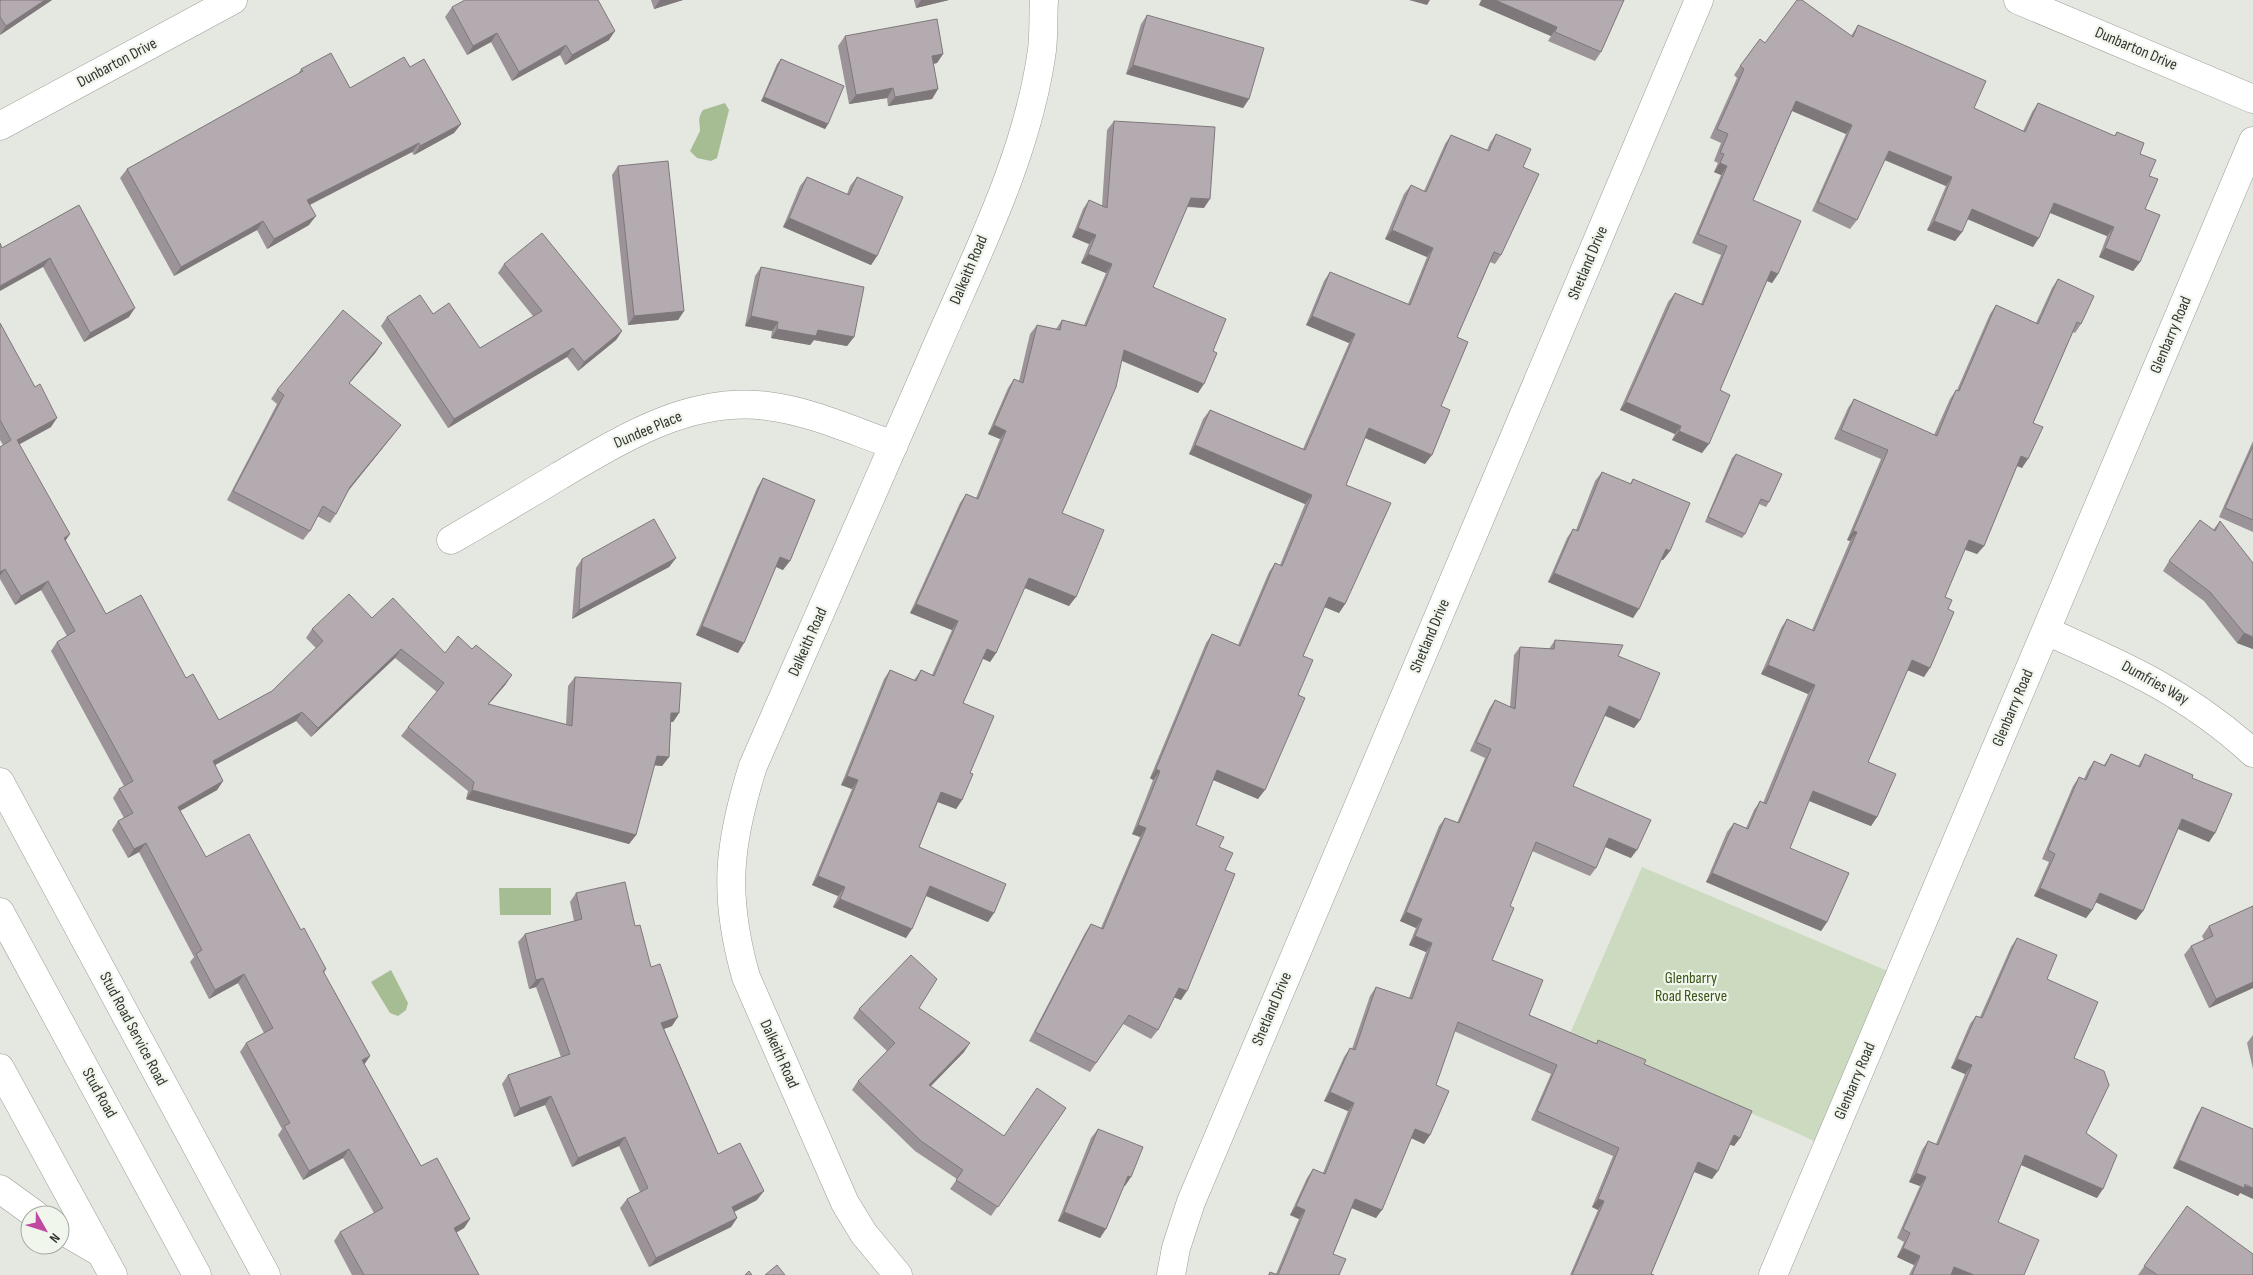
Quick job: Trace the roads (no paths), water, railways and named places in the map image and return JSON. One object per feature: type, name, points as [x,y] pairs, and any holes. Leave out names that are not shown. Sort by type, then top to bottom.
[{"type":"street","name":"Dunbarton Drive","points":[[0,126],[206,6],[233,0]]},
{"type":"street","name":"Dalkeith Road","points":[[898,1275],[864,1234],[845,1203],[746,977],[735,940],[731,908],[731,873],[738,821],[753,766],[995,210],[1016,154],[1032,97],[1042,49],[1044,0]]},
{"type":"street","name":"Shetland Drive","points":[[1171,1275],[1176,1248],[1190,1202],[1699,0]]},
{"type":"street","name":"Dunbarton Drive","points":[[2018,0],[2253,99]]},
{"type":"street","name":"Glenbarry Road","points":[[1773,1275],[2253,141]]},
{"type":"street","name":"Dundee Place","points":[[451,540],[638,432],[673,417],[708,408],[738,404],[788,409],[894,445]]},
{"type":"street","name":"Dumfries Way","points":[[2046,631],[2119,663],[2182,697],[2226,729],[2253,753]]},
{"type":"street","name":"Stud Road Service Road","points":[[0,782],[266,1275]]},
{"type":"street","name":"Stud Road","points":[[0,912],[197,1275]]},
{"type":"street","points":[[0,1068],[107,1264]]},
{"type":"street","points":[[0,1189],[22,1205]]},
{"type":"street","points":[[70,1236],[107,1264]]},
{"type":"park label","name":"Glenbarry Road Reserve","points":[[1691,987]]}]
